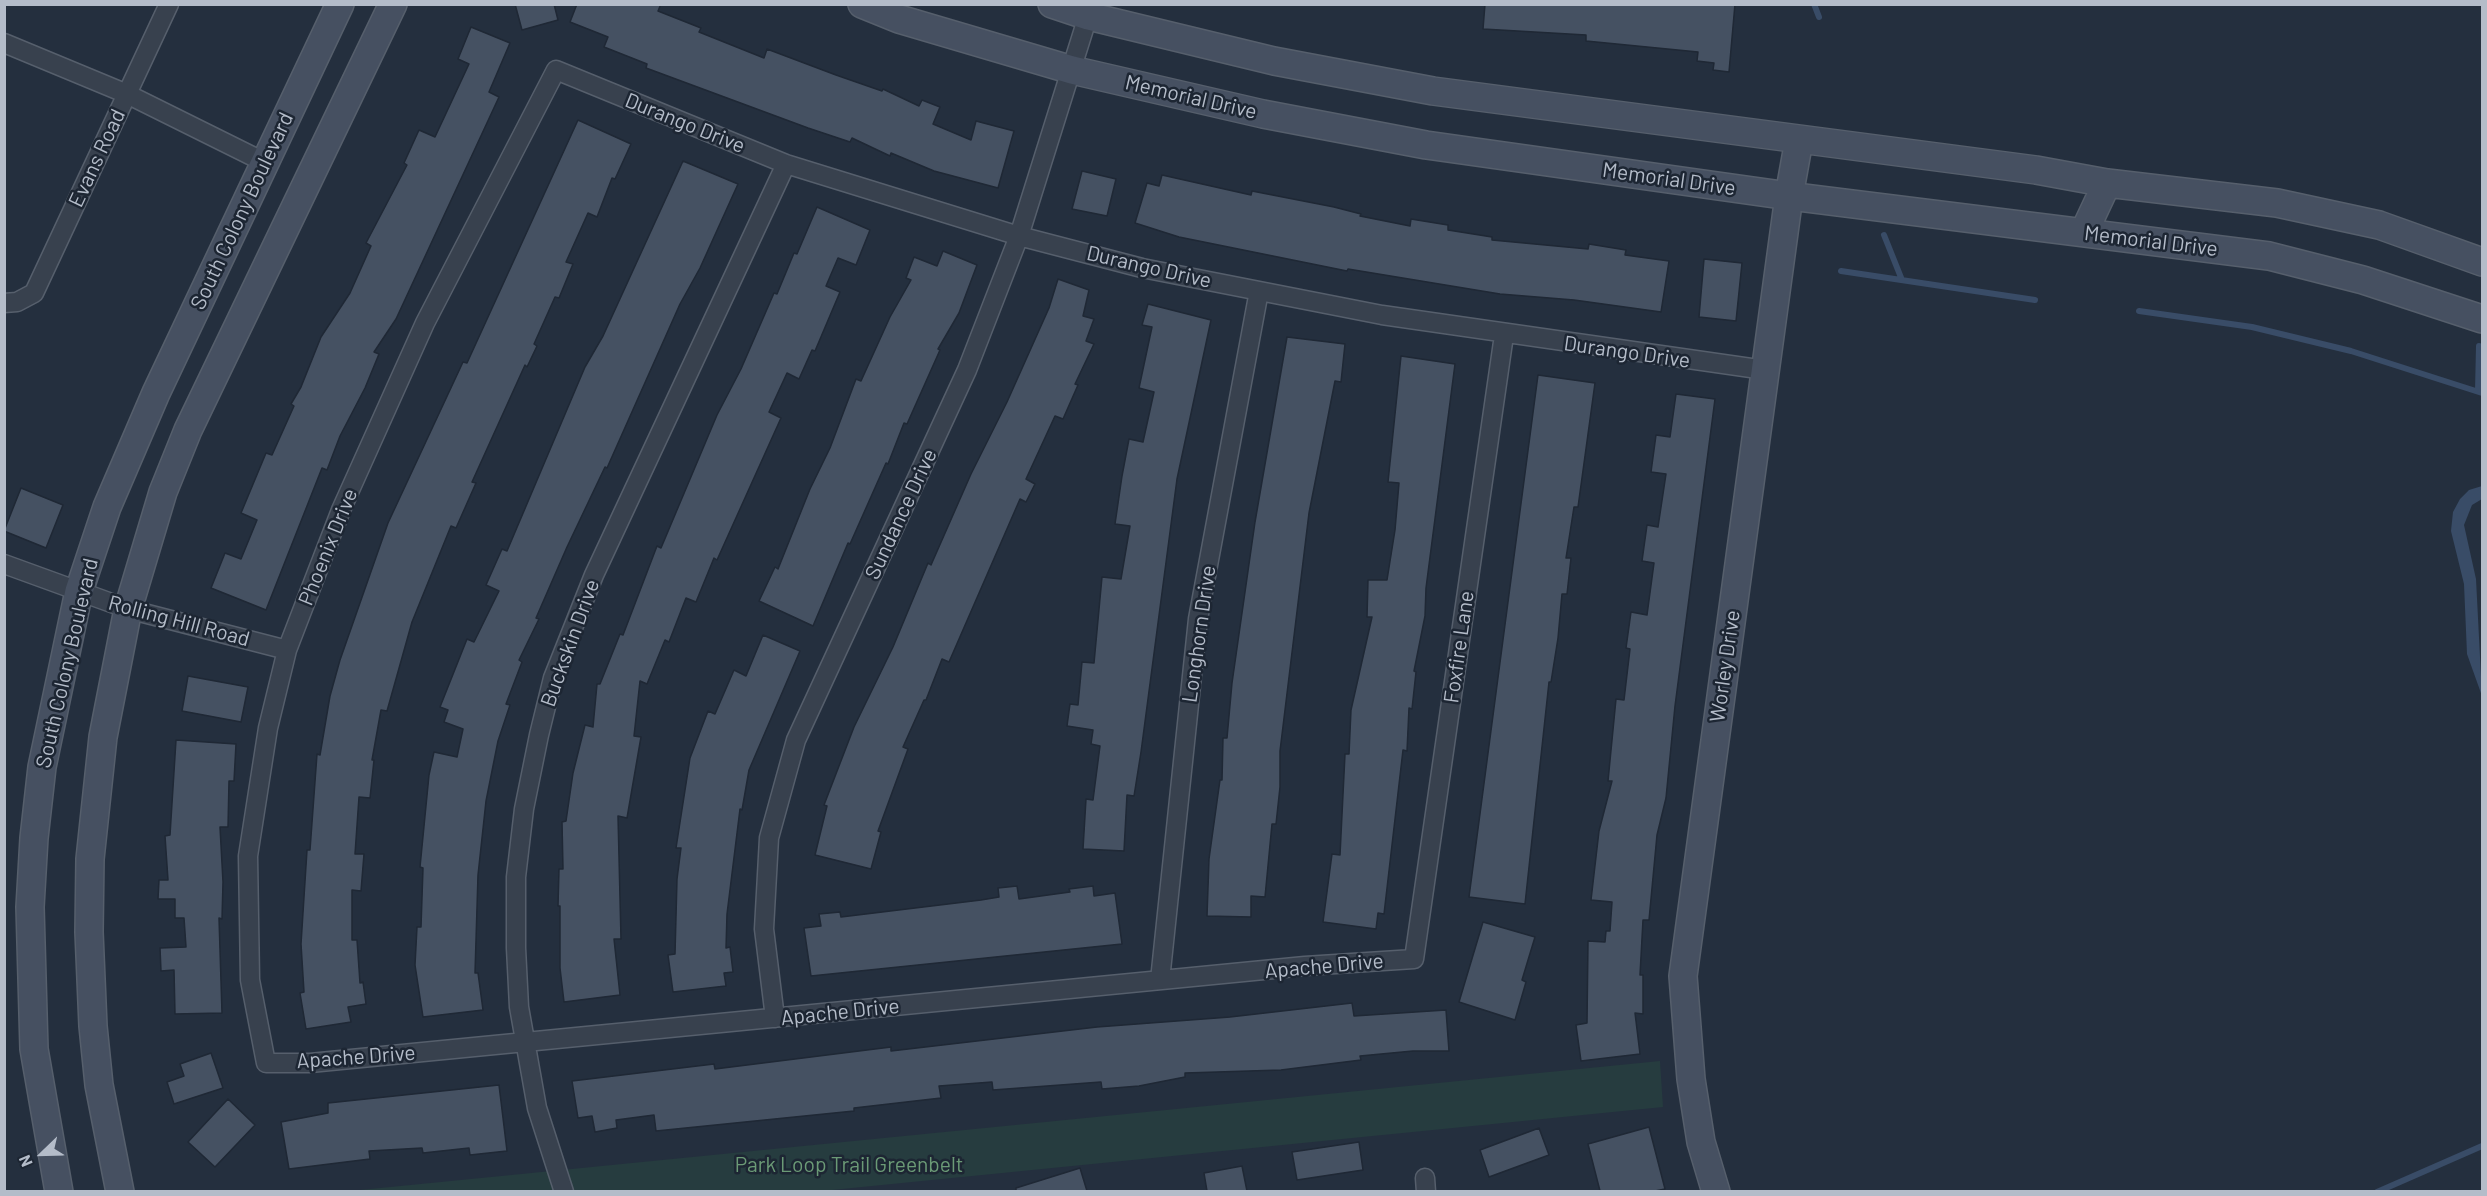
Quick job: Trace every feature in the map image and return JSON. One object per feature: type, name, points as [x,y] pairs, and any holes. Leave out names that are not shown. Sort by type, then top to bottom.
[{"type":"street","name":"Evans Road","points":[[10,303],[34,293],[169,4]]},
{"type":"street","name":"South Colony Boulevard","points":[[59,1191],[34,1049],[30,907],[34,838],[42,767],[79,591],[107,507],[134,444],[264,162],[340,4]]},
{"type":"street","name":"South Colony Boulevard","points":[[120,1191],[99,1085],[93,1026],[89,932],[90,859],[102,737],[128,609],[163,492],[188,430],[393,4]]},
{"type":"street","name":"Memorial Drive","points":[[862,4],[899,19],[1072,70],[1263,114],[1426,145],[1789,196],[2269,256],[2363,280],[2482,319]]},
{"type":"street","points":[[1052,4],[1088,16],[1274,61],[1434,91],[2036,170],[2107,183],[2277,203],[2379,225],[2482,261]]},
{"type":"street","name":"Sundance Drive","points":[[776,1018],[764,929],[765,886],[769,838],[796,740],[967,370],[1019,236],[1088,16]]},
{"type":"street","points":[[4,43],[127,94],[264,162]]},
{"type":"street","name":"Durango Drive","points":[[556,70],[786,164],[1019,236],[1143,268],[1382,315],[1766,370]]},
{"type":"street","name":"Phoenix Drive","points":[[266,1063],[250,980],[248,856],[268,728],[287,650],[341,510],[425,323],[556,70]]},
{"type":"street","name":"Worley Drive","points":[[1716,1191],[1701,1142],[1690,1079],[1683,976],[1789,196],[1799,140]]},
{"type":"street","name":"Buckskin Drive","points":[[564,1191],[537,1108],[519,1007],[516,877],[524,809],[553,678],[594,575],[786,164]]},
{"type":"street","points":[[2084,232],[2107,183]]},
{"type":"street","points":[[2107,183],[2113,236]]},
{"type":"street","name":"Longhorn Drive","points":[[1160,980],[1198,619],[1259,291]]},
{"type":"street","name":"Foxfire Lane","points":[[1414,959],[1504,334]]},
{"type":"street","name":"Rolling Hill Road","points":[[4,564],[128,609],[287,650]]},
{"type":"street","name":"Apache Drive","points":[[266,1063],[310,1063],[1160,980],[1414,959]]},
{"type":"green space","name":"Park Loop Trail Greenbelt","points":[[1660,1061],[1663,1107],[822,1191],[340,1192]]},
{"type":"water","points":[[2482,486],[2482,499],[2472,505],[2464,525],[2476,579],[2482,696],[2467,654],[2464,584],[2451,531],[2453,512],[2460,499],[2469,490]]},
{"type":"building","points":[[515,4],[554,4],[558,20],[522,30]]},
{"type":"building","points":[[577,4],[661,4],[658,11],[701,28],[699,32],[764,58],[767,49],[882,91],[883,89],[919,106],[922,100],[940,107],[933,124],[971,140],[976,121],[1014,131],[998,188],[934,171],[891,153],[890,156],[852,138],[850,142],[808,128],[646,68],[647,64],[604,47],[608,37],[570,22]]},
{"type":"building","points":[[1485,4],[1735,4],[1729,72],[1713,70],[1714,63],[1697,61],[1698,52],[1586,41],[1586,35],[1483,29]]},
{"type":"building","points":[[471,27],[510,43],[489,92],[499,97],[396,319],[374,352],[379,354],[365,388],[340,436],[327,470],[322,468],[266,610],[211,588],[225,553],[241,559],[257,520],[241,513],[266,453],[272,455],[294,406],[291,404],[301,387],[321,337],[350,293],[371,246],[366,243],[407,165],[404,163],[419,130],[435,137],[469,64],[458,59]]},
{"type":"building","points":[[578,120],[631,144],[615,179],[612,178],[597,217],[588,213],[566,262],[573,264],[559,298],[555,297],[534,344],[537,346],[527,367],[525,365],[472,482],[476,483],[456,528],[451,526],[412,622],[387,711],[381,710],[372,760],[374,760],[370,798],[359,797],[355,854],[364,854],[361,891],[352,890],[352,940],[357,940],[360,983],[363,982],[366,1004],[348,1007],[351,1022],[306,1029],[300,993],[304,992],[301,944],[307,850],[310,850],[317,754],[320,755],[330,696],[340,660],[388,523],[463,362],[467,363]]},
{"type":"building","points":[[683,161],[738,184],[700,268],[680,304],[607,468],[605,467],[567,547],[536,618],[539,619],[519,660],[522,662],[506,704],[510,705],[498,741],[486,801],[478,875],[475,973],[478,973],[483,1010],[423,1017],[415,965],[417,927],[421,927],[423,868],[420,867],[429,775],[434,752],[457,757],[463,729],[444,722],[448,710],[440,707],[467,639],[474,642],[499,591],[486,585],[502,549],[507,551],[585,367],[603,336]]},
{"type":"building","points":[[1082,171],[1116,179],[1107,216],[1072,209]]},
{"type":"building","points":[[1162,175],[1251,195],[1252,191],[1334,207],[1361,214],[1360,216],[1410,226],[1411,219],[1448,225],[1448,230],[1492,237],[1492,240],[1588,249],[1589,244],[1626,250],[1625,255],[1669,261],[1661,312],[1574,300],[1500,294],[1348,269],[1347,271],[1179,237],[1135,223],[1147,183],[1159,186]]},
{"type":"building","points":[[817,207],[870,230],[856,265],[838,258],[826,286],[840,292],[815,351],[812,350],[799,379],[787,373],[769,412],[781,418],[717,560],[714,558],[696,602],[686,598],[669,642],[665,640],[647,684],[640,681],[634,736],[641,737],[627,818],[618,816],[621,939],[614,939],[620,995],[564,1002],[560,968],[560,906],[558,906],[559,869],[563,869],[562,822],[566,821],[573,773],[585,725],[593,727],[597,684],[600,684],[620,634],[623,635],[657,546],[661,548],[717,415],[741,369],[774,293],[777,294],[794,253],[797,254]]},
{"type":"building","points":[[943,251],[977,265],[959,313],[938,349],[940,350],[907,424],[904,423],[888,464],[886,463],[850,544],[848,543],[813,626],[759,601],[775,567],[778,569],[810,489],[830,448],[856,379],[861,381],[890,317],[911,280],[906,278],[914,257],[937,266]]},
{"type":"building","points":[[1704,259],[1742,263],[1736,321],[1699,317]]},
{"type":"building","points":[[1058,279],[1089,290],[1083,316],[1094,319],[1086,341],[1094,344],[1075,384],[1078,385],[1063,419],[1055,416],[1026,479],[1035,484],[1026,502],[1020,499],[949,662],[942,659],[926,700],[903,747],[908,749],[878,831],[881,832],[871,869],[815,855],[827,806],[824,805],[854,727],[893,647],[928,563],[931,565],[971,474],[1007,402],[1049,308]]},
{"type":"building","points":[[1148,304],[1211,320],[1177,479],[1141,752],[1134,796],[1127,795],[1124,851],[1083,849],[1086,799],[1093,800],[1100,746],[1091,744],[1093,730],[1067,726],[1070,704],[1078,705],[1082,662],[1094,663],[1102,577],[1121,579],[1130,526],[1115,524],[1122,476],[1129,439],[1143,442],[1154,392],[1139,388],[1152,327],[1142,325]]},
{"type":"building","points":[[1287,337],[1345,344],[1341,382],[1335,381],[1309,513],[1280,751],[1280,787],[1276,824],[1272,824],[1265,897],[1251,896],[1251,917],[1207,916],[1209,859],[1220,780],[1222,780],[1223,738],[1227,738],[1232,683],[1255,522]]},
{"type":"building","points":[[1401,356],[1455,364],[1426,588],[1425,616],[1414,671],[1416,672],[1412,709],[1409,708],[1407,751],[1403,750],[1384,914],[1378,913],[1376,929],[1323,922],[1332,854],[1340,855],[1345,754],[1349,754],[1351,710],[1372,617],[1367,617],[1368,580],[1387,580],[1395,530],[1399,483],[1388,482]]},
{"type":"building","points":[[1538,375],[1595,383],[1578,507],[1574,507],[1566,558],[1571,558],[1567,594],[1562,594],[1558,638],[1551,682],[1549,682],[1525,904],[1469,897]]},
{"type":"building","points":[[1676,394],[1715,399],[1675,706],[1666,798],[1657,835],[1649,920],[1643,920],[1640,975],[1643,975],[1643,1014],[1635,1013],[1640,1054],[1581,1061],[1576,1025],[1587,1023],[1588,941],[1605,942],[1606,931],[1610,931],[1612,902],[1591,900],[1599,831],[1612,781],[1608,781],[1616,699],[1624,700],[1630,649],[1626,648],[1631,612],[1647,615],[1654,563],[1642,561],[1647,525],[1658,527],[1666,474],[1651,472],[1656,435],[1670,437]]},
{"type":"building","points":[[21,488],[63,505],[46,548],[4,531]]},
{"type":"building","points":[[763,635],[800,651],[749,770],[742,810],[740,809],[727,914],[726,948],[730,947],[733,972],[724,973],[726,986],[673,992],[668,955],[675,954],[677,879],[681,848],[676,848],[690,758],[708,711],[715,714],[734,670],[746,676]]},
{"type":"building","points":[[188,676],[248,687],[241,722],[182,711]]},
{"type":"building","points":[[176,740],[236,744],[234,781],[229,781],[228,827],[220,827],[223,882],[222,919],[219,918],[222,1013],[175,1014],[174,970],[161,971],[160,948],[186,947],[184,918],[175,918],[175,899],[158,899],[159,880],[168,880],[165,836],[170,835]]},
{"type":"building","points":[[1017,886],[1019,899],[1070,892],[1069,889],[1093,886],[1094,896],[1115,893],[1122,944],[811,976],[804,928],[821,926],[819,914],[840,912],[841,917],[981,900],[999,897],[998,888]]},
{"type":"building","points":[[1483,922],[1535,937],[1522,980],[1526,982],[1515,1020],[1459,1002]]},
{"type":"building","points":[[1352,1003],[1354,1016],[1446,1010],[1449,1051],[1413,1051],[1360,1056],[1361,1060],[1281,1070],[1185,1073],[1185,1077],[1139,1086],[1102,1089],[1101,1082],[993,1090],[992,1082],[939,1086],[941,1098],[854,1108],[854,1111],[656,1131],[654,1115],[616,1120],[617,1128],[595,1132],[592,1116],[578,1118],[572,1081],[714,1064],[715,1069],[891,1047],[891,1051],[1097,1027],[1230,1017]]},
{"type":"building","points":[[211,1053],[223,1088],[174,1104],[167,1082],[184,1076],[180,1064]]},
{"type":"building","points":[[499,1085],[507,1151],[470,1155],[469,1148],[423,1153],[422,1148],[369,1151],[370,1159],[289,1169],[281,1122],[328,1113],[328,1103]]},
{"type":"building","points":[[228,1099],[255,1125],[215,1167],[188,1142]]},
{"type":"building","points":[[1649,1127],[1665,1189],[1600,1191],[1588,1144]]},
{"type":"building","points":[[1539,1128],[1549,1155],[1489,1177],[1480,1150]]},
{"type":"building","points":[[1359,1142],[1363,1170],[1297,1180],[1292,1152]]},
{"type":"building","points":[[1242,1166],[1247,1191],[1207,1191],[1204,1173]]},
{"type":"building","points":[[1080,1168],[1087,1191],[1016,1191],[1016,1188]]},
{"type":"waterway","points":[[1814,4],[1819,17]]},
{"type":"waterway","points":[[1884,235],[1902,280]]},
{"type":"waterway","points":[[1841,271],[2035,300]]},
{"type":"waterway","points":[[2139,311],[2252,327],[2351,351],[2482,393]]},
{"type":"waterway","points":[[2478,391],[2479,346]]},
{"type":"waterway","points":[[2377,1192],[2482,1146]]}]
